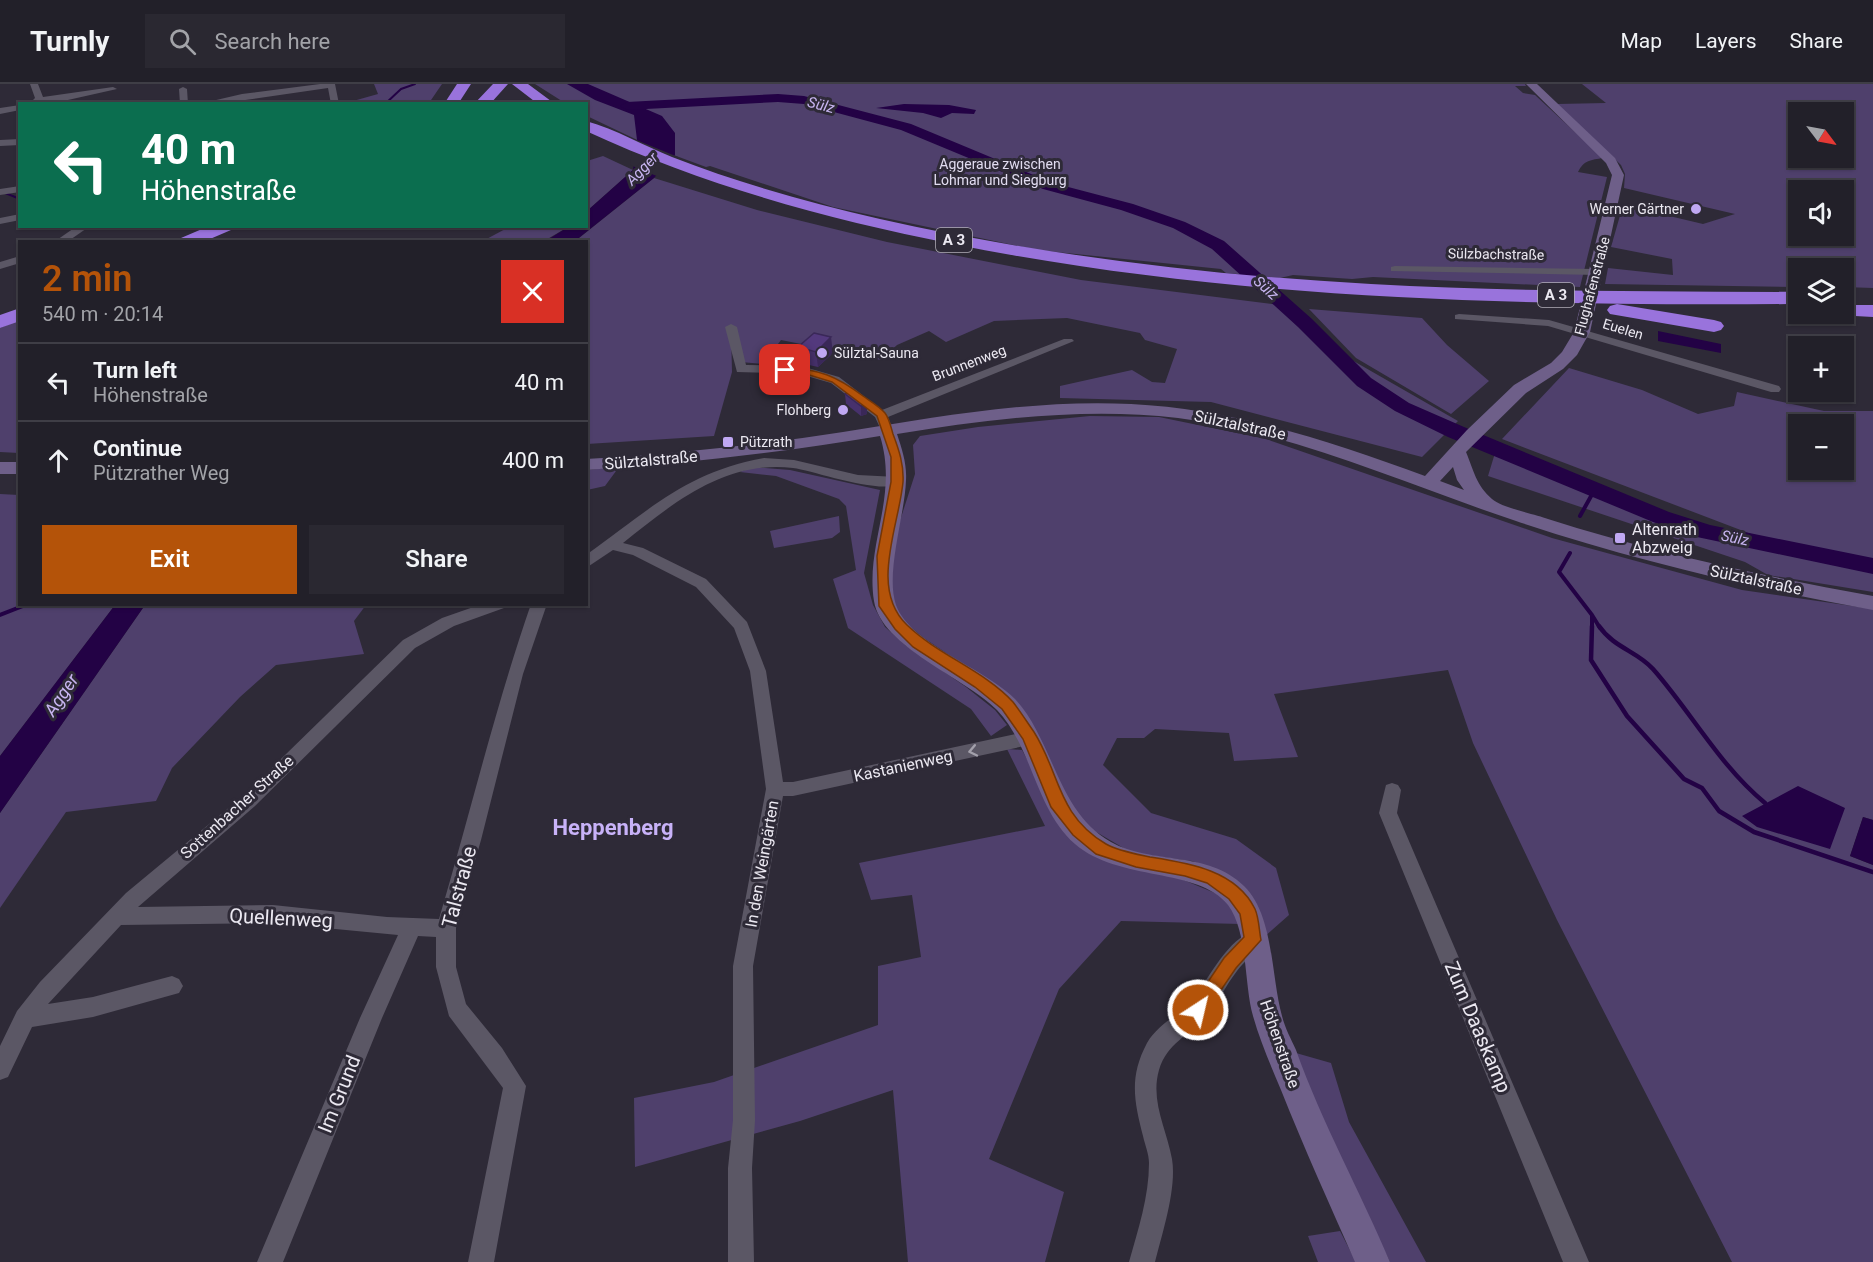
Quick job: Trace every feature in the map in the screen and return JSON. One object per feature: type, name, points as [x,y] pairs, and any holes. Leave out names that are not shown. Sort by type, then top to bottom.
[{"type":"highway","points":[[452,102],[464,84]]},
{"type":"highway","points":[[483,102],[499,84],[522,102]]},
{"type":"highway","points":[[519,84],[545,102]]},
{"type":"highway","name":"A 3","points":[[588,127],[599,140],[793,214],[951,250],[1089,274],[1227,291],[1788,298]]},
{"type":"highway","name":"A 3","points":[[700,179],[842,215],[942,237],[1077,261],[1319,293],[1479,306],[1788,310]]},
{"type":"highway","points":[[192,240],[220,228]]},
{"type":"highway","points":[[204,240],[231,228]]},
{"type":"highway","points":[[1854,298],[1873,299]]},
{"type":"highway","points":[[1606,308],[1714,326]]},
{"type":"highway","points":[[0,317],[18,310]]},
{"type":"highway","points":[[1854,311],[1873,311]]},
{"type":"highway","points":[[0,321],[18,315]]},
{"type":"main road","name":"Flughafenstraße","points":[[1470,438],[1520,390],[1557,366],[1569,355],[1584,326],[1618,183],[1617,171],[1603,153],[1531,84]]},
{"type":"main road","name":"Sülztalstraße","points":[[588,465],[772,447],[884,423],[1041,409],[1094,407],[1146,409],[1217,418],[1285,433],[1582,537],[1677,563],[1873,603]]},
{"type":"main road","name":"Höhenstraße","points":[[884,423],[896,457],[897,482],[883,556],[885,606],[899,626],[918,644],[980,683],[1007,705],[1029,738],[1056,803],[1078,831],[1102,849],[1136,861],[1213,878],[1235,894],[1248,912],[1268,1016],[1310,1124],[1373,1262]]},
{"type":"main road","points":[[1428,483],[1470,438]]},
{"type":"main road","points":[[1470,438],[1466,480],[1487,504]]},
{"type":"main road","points":[[0,468],[18,468]]},
{"type":"street","points":[[34,84],[39,102],[114,90]]},
{"type":"street","points":[[220,102],[242,96],[331,85],[335,102]]},
{"type":"street","points":[[183,89],[184,102]]},
{"type":"street","points":[[0,111],[18,107]]},
{"type":"street","points":[[0,143],[18,146]]},
{"type":"street","points":[[0,148],[18,146]]},
{"type":"street","points":[[0,192],[16,189]]},
{"type":"street","points":[[0,221],[18,217]]},
{"type":"street","points":[[62,240],[82,228]]},
{"type":"street","points":[[0,266],[18,260]]},
{"type":"street","name":"Sülzbachstraße","points":[[1395,269],[1596,277]]},
{"type":"street","name":"Euelen","points":[[1459,317],[1584,326],[1775,389]]},
{"type":"street","points":[[731,327],[741,369],[801,370],[836,380],[884,423]]},
{"type":"street","name":"Brunnenweg","points":[[884,423],[928,395],[1062,346]]},
{"type":"street","points":[[588,562],[684,490],[746,465],[793,464],[863,481],[897,482]]},
{"type":"street","name":"In den Weingärten","points":[[612,545],[638,551],[701,583],[741,626],[758,671],[775,789],[744,966],[744,1120],[740,1168],[741,1262]]},
{"type":"street","name":"Sottenbacher Straße","points":[[0,1069],[25,1018],[88,944],[133,899],[249,801],[409,644],[448,622],[493,606]]},
{"type":"street","name":"Talstraße","points":[[480,1262],[515,1086],[494,1055],[457,1009],[446,968],[446,928],[472,840],[515,674],[538,606]]},
{"type":"street","name":"Kastanienweg","points":[[775,789],[793,789],[1029,738]]},
{"type":"street","name":"Zum Daaskamp","points":[[1392,790],[1388,813],[1576,1262]]},
{"type":"street","name":"Quellenweg","points":[[117,916],[273,914],[446,928]]},
{"type":"street","name":"Im Grund","points":[[270,1262],[371,1018],[412,927]]},
{"type":"street","points":[[1142,1262],[1157,1204],[1161,1161],[1145,1099],[1147,1072],[1156,1049],[1169,1033],[1198,1010],[1230,963],[1253,940]]},
{"type":"street","points":[[25,1018],[93,1007],[172,986]]},
{"type":"green space","points":[[374,84],[442,84],[430,102],[350,102],[378,94]]},
{"type":"green space","name":"Aggeraue zwischen Lohmar und Siegburg","points":[[535,84],[1525,84],[1526,86],[1515,86],[1523,93],[1535,95],[1603,158],[1585,163],[1578,172],[1607,177],[1580,287],[1373,277],[1352,279],[1293,275],[1280,278],[1226,273],[1221,269],[1037,250],[833,207],[710,166],[706,167],[652,147],[588,116],[588,102],[563,102]]},
{"type":"green space","points":[[1582,84],[1873,84],[1873,288],[1854,287],[1854,258],[1788,258],[1788,287],[1605,284],[1608,268],[1673,275],[1672,259],[1611,247],[1623,205],[1703,224],[1735,214],[1624,188],[1625,174],[1621,165],[1557,104],[1606,103]]},
{"type":"green space","points":[[603,156],[633,170],[588,210],[588,161]]},
{"type":"green space","points":[[654,178],[757,210],[887,242],[1081,280],[1296,307],[1350,359],[1458,421],[1422,457],[1211,402],[1060,398],[1060,386],[1132,370],[1152,382],[1165,383],[1177,349],[1145,340],[1140,333],[1067,318],[994,321],[946,342],[929,331],[897,345],[881,360],[781,340],[763,364],[741,362],[731,330],[732,372],[714,436],[588,444],[588,240],[576,240]]},
{"type":"green space","points":[[507,228],[566,228],[546,240],[485,240]]},
{"type":"green space","points":[[1309,309],[1422,318],[1447,345],[1489,381],[1451,414],[1356,358]]},
{"type":"green space","points":[[18,320],[18,453],[0,452],[0,328]]},
{"type":"green space","points":[[1569,368],[1642,390],[1698,414],[1734,406],[1737,392],[1824,411],[1873,411],[1873,561],[1759,537],[1502,439]]},
{"type":"green space","points":[[1090,416],[1159,417],[1266,439],[1552,538],[1742,590],[1873,609],[1873,820],[1863,817],[1850,856],[1873,865],[1873,1262],[1732,1262],[1557,920],[1473,743],[1448,670],[1274,694],[1298,757],[1234,761],[1229,733],[1155,729],[1144,738],[1117,738],[1103,765],[1151,813],[1236,839],[1276,868],[1289,915],[1263,938],[1221,871],[1192,861],[1132,853],[1086,826],[989,682],[924,638],[906,623],[894,607],[888,558],[915,474],[913,445],[920,436],[978,427]]},
{"type":"green space","points":[[1495,453],[1743,546],[1873,572],[1873,592],[1768,575],[1745,562],[1488,476]]},
{"type":"green space","points":[[619,467],[605,486],[588,490],[588,470]]},
{"type":"green space","points":[[752,467],[790,470],[880,490],[864,573],[873,605],[885,627],[905,645],[966,687],[995,710],[1007,725],[991,736],[971,709],[848,628],[833,579],[856,570],[846,506],[839,499],[776,476],[740,472]]},
{"type":"green space","points":[[0,494],[18,495],[18,606],[114,606],[0,756]]},
{"type":"green space","points":[[839,516],[840,532],[832,538],[774,548],[770,531]]},
{"type":"green space","points":[[144,606],[365,606],[354,621],[364,654],[276,665],[240,697],[172,768],[156,801],[66,812],[0,908],[0,813]]},
{"type":"green space","points":[[1007,749],[1022,750],[1051,804],[1070,833],[1227,898],[1241,924],[1121,921],[1059,989],[989,1159],[1064,1192],[1045,1262],[908,1262],[893,1090],[800,1121],[635,1167],[634,1098],[714,1082],[878,1025],[878,966],[921,957],[912,895],[871,900],[859,863],[1045,826]]},
{"type":"green space","points":[[1296,1053],[1331,1063],[1349,1122],[1426,1262],[1390,1262],[1323,1125]]},
{"type":"green space","points":[[1340,1231],[1356,1262],[1318,1262],[1308,1236]]},
{"type":"water","name":"Agger","points":[[567,84],[588,84],[662,116],[675,133],[675,155],[654,178],[576,240],[547,240],[566,228],[588,228],[588,210],[633,170],[637,140],[634,115],[595,100]]},
{"type":"water","points":[[904,104],[949,105],[976,110],[974,114],[952,113],[941,118],[923,113],[876,108]]},
{"type":"water","points":[[1658,331],[1721,344],[1721,353],[1658,341]]},
{"type":"water","name":"Agger","points":[[114,606],[144,606],[0,813],[0,756]]},
{"type":"water","points":[[1798,786],[1845,808],[1830,849],[1757,827],[1742,816]]},
{"type":"water","points":[[1863,817],[1873,820],[1873,865],[1850,856]]},
{"type":"pier","points":[[634,139],[678,157],[659,177],[630,165]]},
{"type":"building","points":[[814,333],[831,337],[816,352],[798,347]]},
{"type":"building","points":[[851,391],[867,403],[861,406],[845,394]]},
{"type":"waterway","points":[[387,102],[401,89],[415,84]]},
{"type":"waterway","name":"Sülz","points":[[627,106],[778,98],[804,100],[906,127],[1048,186],[1127,207],[1179,225],[1218,245],[1305,323],[1364,382],[1402,407],[1456,432],[1661,517],[1705,532],[1873,566]]},
{"type":"waterway","points":[[0,191],[18,198]]},
{"type":"waterway","points":[[1580,516],[1595,489]]},
{"type":"waterway","points":[[1570,553],[1559,572],[1592,615]]},
{"type":"waterway","points":[[0,615],[23,606]]},
{"type":"waterway","points":[[1592,615],[1600,628]]},
{"type":"waterway","points":[[1592,615],[1592,626]]},
{"type":"waterway","points":[[1592,626],[1591,660],[1627,716],[1684,779],[1702,788],[1719,811],[1754,832],[1873,872]]},
{"type":"waterway","points":[[1599,626],[1618,645],[1653,669],[1720,756],[1765,803]]},
{"type":"place","name":"Werner Gärtner","points":[[1696,209]]},
{"type":"place","name":"Sülztal-Sauna","points":[[822,353]]},
{"type":"place","name":"Flohberg","points":[[843,410]]},
{"type":"place","name":"Pützrath","points":[[728,442]]},
{"type":"place","name":"Altenrath Abzweig","points":[[1620,538]]},
{"type":"district","name":"Heppenberg","points":[[613,827]]},
{"type":"route","points":[[785,370],[801,370],[836,380],[881,415],[896,457],[897,482],[883,556],[885,606],[899,626],[918,644],[980,683],[1007,705],[1029,738],[1056,803],[1078,831],[1102,849],[1136,861],[1213,878],[1235,894],[1248,912],[1253,940],[1230,963],[1198,1010]]}]
